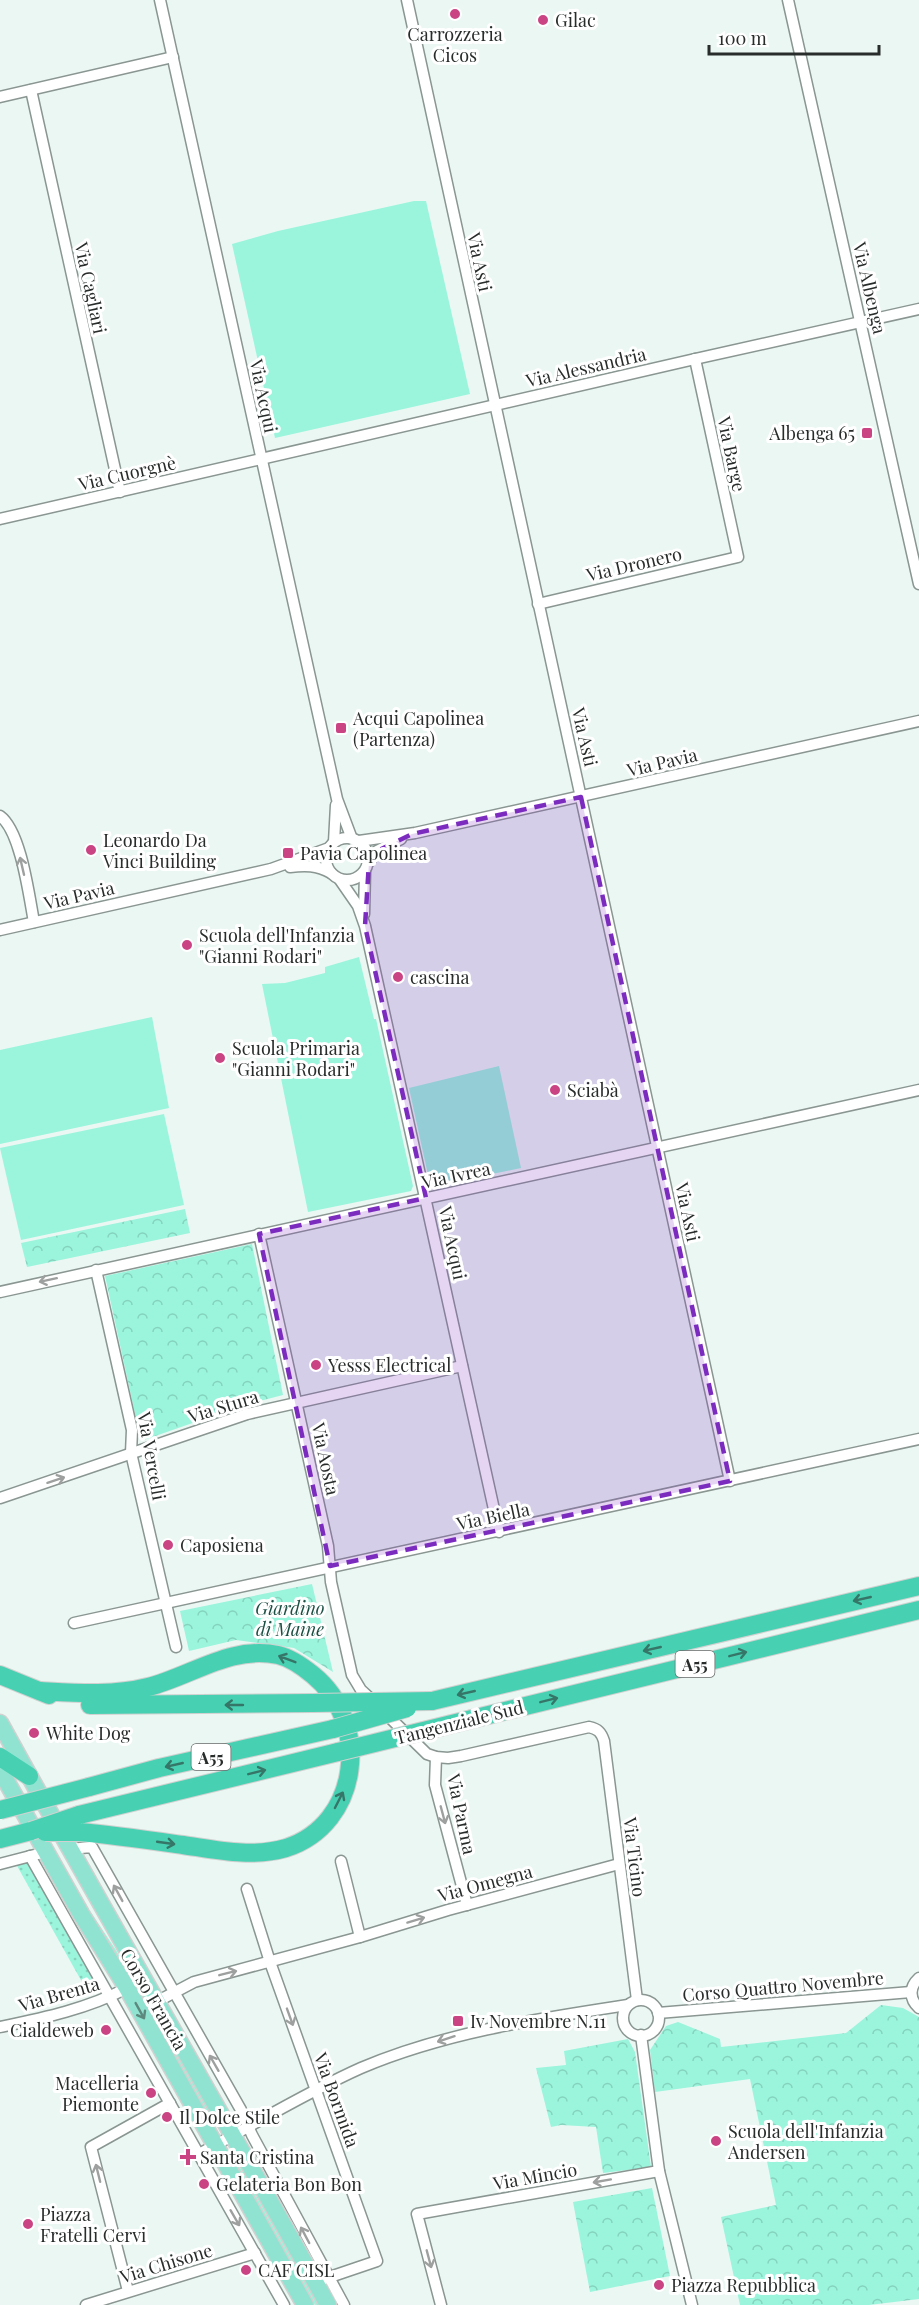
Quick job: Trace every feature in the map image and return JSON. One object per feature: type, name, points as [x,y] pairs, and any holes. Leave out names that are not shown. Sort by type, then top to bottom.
[{"type":"highway","name":"Tangenziale Sud","points":[[0,1810],[159,1768],[333,1729],[432,1701],[919,1586]]},
{"type":"highway","name":"Tangenziale Sud","points":[[0,1839],[98,1811],[919,1610]]},
{"type":"highway","points":[[31,1831],[108,1834],[234,1852],[259,1853],[285,1848],[317,1831],[329,1817],[342,1797],[351,1761],[351,1749],[338,1704],[319,1679],[294,1661],[277,1655],[230,1656],[172,1680],[125,1692],[104,1694],[40,1691]]},
{"type":"highway","points":[[0,1675],[83,1705],[432,1701]]},
{"type":"highway","points":[[0,1757],[29,1776]]},
{"type":"main road","name":"Corso Francia","points":[[0,1723],[69,1849],[158,2001],[241,2131],[322,2280],[328,2305]]},
{"type":"main road","name":"Corso Francia","points":[[0,1770],[38,1854],[127,1988],[305,2305]]},
{"type":"street","name":"Via Acqui","points":[[160,0],[337,798],[355,840]]},
{"type":"street","name":"Via Asti","points":[[407,0],[730,1481]]},
{"type":"street","name":"Via Albenga","points":[[788,0],[919,584]]},
{"type":"street","points":[[0,97],[173,57]]},
{"type":"street","name":"Via Cagliari","points":[[31,90],[120,492]]},
{"type":"street","name":"Via Alessandria","points":[[261,459],[919,309]]},
{"type":"street","name":"Via Barge","points":[[695,359],[738,557]]},
{"type":"street","name":"Via Cuorgnè","points":[[0,519],[261,459]]},
{"type":"street","name":"Via Dronero","points":[[538,604],[738,557]]},
{"type":"street","name":"Via Pavia","points":[[355,840],[412,834],[919,721]]},
{"type":"street","name":"Via Acqui","points":[[332,845],[337,798]]},
{"type":"street","name":"Via Pavia","points":[[0,816],[8,823],[16,842],[34,922]]},
{"type":"street","name":"Via Pavia","points":[[367,867],[377,851],[412,834]]},
{"type":"street","points":[[346,838],[355,840],[367,850],[367,867],[354,880],[335,876],[326,861],[332,845],[346,838]]},
{"type":"street","name":"Via Pavia","points":[[272,869],[332,845]]},
{"type":"street","name":"Via Pavia","points":[[0,930],[272,869],[309,865],[323,868],[335,876]]},
{"type":"street","name":"Via Acqui","points":[[365,926],[363,896],[367,867]]},
{"type":"street","name":"Via Acqui","points":[[335,876],[358,906],[365,926],[499,1532]]},
{"type":"street","name":"Via Ivrea","points":[[0,1292],[919,1090]]},
{"type":"street","name":"Via Aosta","points":[[259,1234],[328,1546],[331,1582],[352,1675],[361,1690]]},
{"type":"street","name":"Via Vercelli","points":[[96,1270],[132,1430],[131,1453],[176,1647]]},
{"type":"street","name":"Via Stura","points":[[0,1498],[247,1414],[462,1366]]},
{"type":"street","name":"Via Biella","points":[[74,1623],[919,1439]]},
{"type":"street","name":"Via Parma","points":[[361,1690],[427,1754],[436,1757],[435,1785],[467,1905]]},
{"type":"street","name":"Via Ticino","points":[[436,1757],[461,1756],[589,1727],[601,1733],[604,1741],[619,1864],[632,2003]]},
{"type":"street","name":"Corso Francia","points":[[69,1849],[92,1847],[241,2110],[241,2131]]},
{"type":"street","points":[[0,1864],[38,1854]]},
{"type":"street","name":"Corso Francia","points":[[38,1854],[109,1998],[284,2305]]},
{"type":"street","points":[[341,1861],[360,1937]]},
{"type":"street","name":"Via Omegna","points":[[158,2001],[194,1982],[619,1864]]},
{"type":"street","name":"Via Bormida","points":[[248,1889],[270,1962],[377,2261],[322,2280]]},
{"type":"street","name":"Corso Francia","points":[[114,1926],[131,1916]]},
{"type":"street","points":[[919,1978],[911,1992],[919,2008]]},
{"type":"street","name":"Via Brenta","points":[[0,2027],[51,2016],[109,1998],[127,1988]]},
{"type":"street","name":"Corso Quattro Novembre","points":[[658,2013],[911,1992]]},
{"type":"street","points":[[199,2154],[316,2090],[362,2068],[456,2036],[513,2023],[632,2003],[648,2001],[658,2013],[655,2029],[641,2035],[635,2034],[626,2027],[623,2016],[632,2003]]},
{"type":"street","points":[[641,2035],[659,2171],[692,2305]]},
{"type":"street","points":[[128,2291],[91,2147],[170,2103]]},
{"type":"street","name":"Via Mincio","points":[[441,2305],[417,2214],[659,2171]]},
{"type":"street","points":[[256,2254],[273,2248]]},
{"type":"street","name":"Via Chisone","points":[[86,2305],[256,2254]]},
{"type":"street","name":"Corso Francia","points":[[322,2280],[344,2305]]},
{"type":"highlighted area","points":[[581,797],[730,1481],[330,1566],[259,1234],[426,1198],[365,926],[369,862],[377,851],[412,834]]},
{"type":"green space","points":[[414,201],[426,201],[470,394],[275,438],[232,244],[278,231]]},
{"type":"green space","points":[[359,957],[374,1019],[376,1019],[413,1186],[411,1191],[308,1212],[262,984],[285,983],[325,973],[325,967]]},
{"type":"green space","points":[[152,1017],[169,1108],[0,1144],[0,1050]]},
{"type":"green space","points":[[499,1066],[521,1168],[434,1186],[430,1184],[409,1088]]},
{"type":"green space","points":[[164,1114],[184,1205],[21,1240],[0,1148]]},
{"type":"green space","points":[[185,1209],[190,1233],[27,1267],[21,1243]]},
{"type":"green space","points":[[252,1244],[283,1395],[244,1405],[141,1441],[105,1276]]},
{"type":"green space","name":"Giardino di Maine","points":[[312,1584],[333,1672],[294,1648],[236,1640],[189,1651],[180,1611]]},
{"type":"green space","points":[[15,1781],[216,2123],[212,2124],[86,1912]]},
{"type":"green space","points":[[27,1859],[97,1986],[87,1991],[16,1864]]},
{"type":"green space","points":[[881,2005],[903,2008],[919,2017],[919,2299],[869,2305],[740,2305],[721,2217],[776,2205],[750,2079],[655,2092],[650,2050],[666,2026],[678,2022],[720,2039],[721,2047],[846,2033]]},
{"type":"green space","points":[[628,2039],[635,2052],[651,2167],[603,2173],[596,2127],[561,2125],[551,2127],[536,2068],[566,2065],[564,2051]]},
{"type":"green space","points":[[234,2157],[318,2305],[315,2305],[232,2159]]},
{"type":"green space","points":[[652,2188],[670,2276],[590,2292],[573,2202]]},
{"type":"place","name":"Carrozzeria Cicos","points":[[455,14]]},
{"type":"place","name":"Gilac","points":[[543,20]]},
{"type":"place","name":"Albenga 65","points":[[867,433]]},
{"type":"place","name":"Acqui Capolinea (Partenza)","points":[[341,728]]},
{"type":"place","name":"Leonardo Da Vinci Building","points":[[91,850]]},
{"type":"place","name":"Pavia Capolinea","points":[[288,853]]},
{"type":"place","name":"Scuola dell'Infanzia \"Gianni Rodari\"","points":[[187,945]]},
{"type":"place","name":"cascina","points":[[398,977]]},
{"type":"place","name":"Scuola Primaria \"Gianni Rodari\"","points":[[220,1058]]},
{"type":"place","name":"Sciabà","points":[[555,1090]]},
{"type":"place","name":"Yesss Electrical","points":[[316,1365]]},
{"type":"place","name":"Caposiena","points":[[168,1545]]},
{"type":"place","name":"White Dog","points":[[34,1733]]},
{"type":"place","name":"Iv Novembre N.11","points":[[458,2021]]},
{"type":"place","name":"Cialdeweb","points":[[106,2030]]},
{"type":"place","name":"Macelleria Piemonte","points":[[151,2093]]},
{"type":"place","name":"Il Dolce Stile","points":[[167,2117]]},
{"type":"place","name":"Scuola dell'Infanzia Andersen","points":[[716,2141]]},
{"type":"place","name":"Santa Cristina","points":[[188,2157]]},
{"type":"place","name":"Gelateria Bon Bon","points":[[204,2184]]},
{"type":"place","name":"Piazza Fratelli Cervi","points":[[28,2224]]},
{"type":"place","name":"CAF CISL","points":[[246,2270]]},
{"type":"place","name":"Piazza Repubblica","points":[[659,2285]]}]
